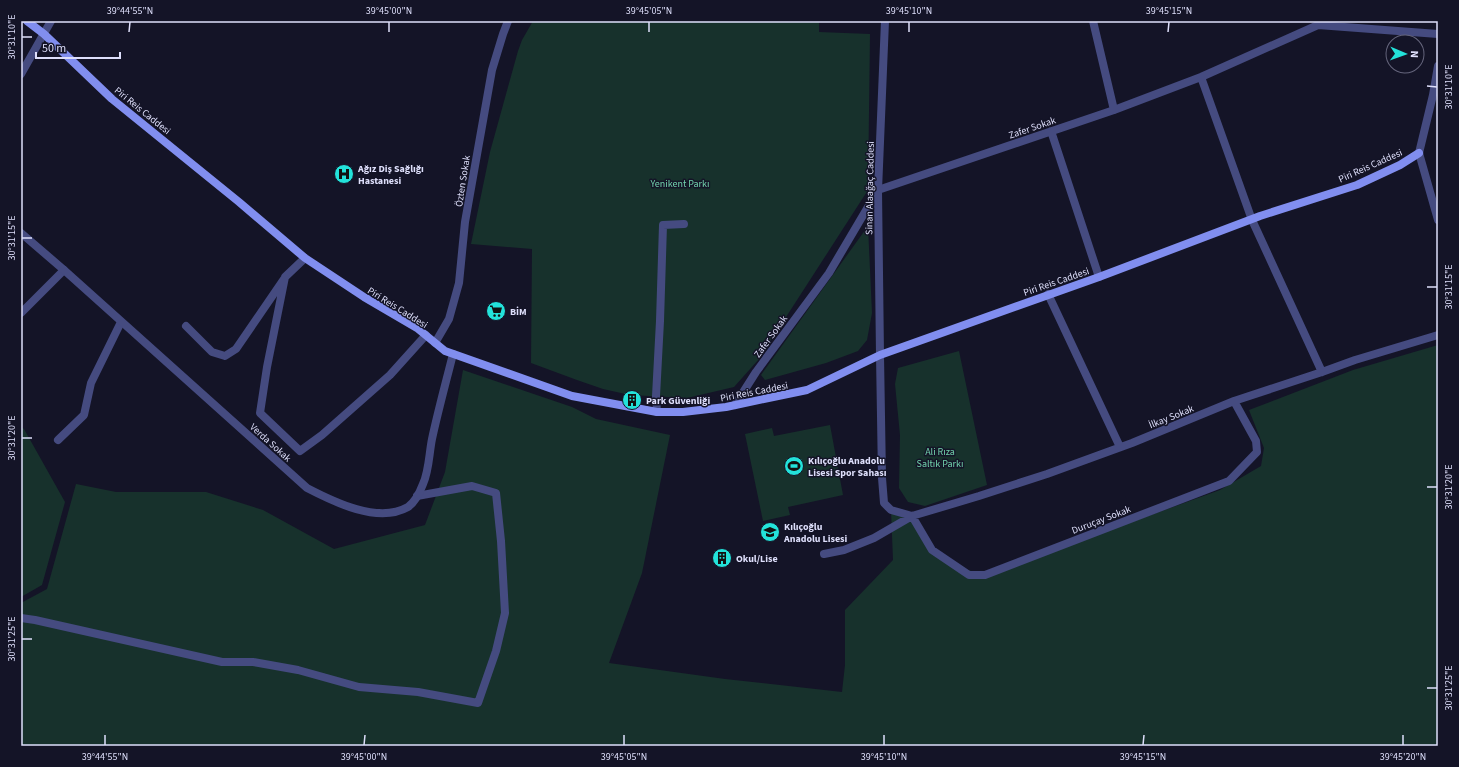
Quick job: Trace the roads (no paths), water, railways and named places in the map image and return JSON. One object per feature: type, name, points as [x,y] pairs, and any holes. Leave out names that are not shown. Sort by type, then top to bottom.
[{"type":"main road","name":"Piri Reis Caddesi","points":[[27,21],[44,34],[112,99],[239,202],[305,258],[364,297],[417,328],[445,351],[572,396],[657,412],[683,412],[726,408],[807,390],[880,355],[1099,277],[1252,220],[1357,185],[1400,165],[1419,153]]},
{"type":"street","points":[[21,74],[51,21]]},
{"type":"street","name":"Özten Sokak","points":[[435,343],[449,319],[459,283],[465,222],[492,70],[508,21]]},
{"type":"street","name":"Sinan Alaağaç Caddesi","points":[[880,355],[878,190],[885,21]]},
{"type":"street","points":[[1093,21],[1114,110]]},
{"type":"street","name":"Zafer Sokak","points":[[735,405],[756,372],[829,272],[878,190],[1114,110],[1201,77],[1318,23],[1438,34]]},
{"type":"street","points":[[1438,66],[1433,95],[1419,153],[1438,220]]},
{"type":"street","points":[[1201,77],[1252,220],[1322,372]]},
{"type":"street","points":[[1051,131],[1099,277]]},
{"type":"street","points":[[657,412],[656,396],[663,225],[684,224]]},
{"type":"street","name":"Verda Sokak","points":[[21,233],[307,488],[335,502],[361,510],[383,513],[398,511],[409,506],[417,496],[424,483],[432,439],[453,354]]},
{"type":"street","points":[[186,326],[212,352],[225,356],[236,349],[285,277],[305,258]]},
{"type":"street","points":[[21,314],[64,270]]},
{"type":"street","points":[[285,277],[267,367],[260,413],[300,451],[322,435],[390,375],[426,335]]},
{"type":"street","points":[[1048,294],[1120,447]]},
{"type":"street","points":[[58,440],[84,415],[91,383],[121,322]]},
{"type":"street","name":"İlkay Sokak","points":[[824,554],[844,550],[874,538],[912,516],[1047,474],[1120,447],[1234,401],[1355,360],[1438,335]]},
{"type":"street","points":[[880,355],[882,478],[884,502],[891,510],[912,516]]},
{"type":"street","name":"Duruçay Sokak","points":[[912,516],[932,550],[969,575],[985,575],[1229,480],[1257,452],[1256,441],[1234,401]]},
{"type":"street","points":[[21,618],[222,662],[261,664],[298,670],[359,686],[418,692],[478,703],[496,651],[505,613],[501,540],[496,493],[472,486],[417,496]]},
{"type":"place","name":"Ağız Diş Sağlığı Hastanesi","points":[[344,174]]},
{"type":"place","name":"BİM","points":[[496,311]]},
{"type":"place","name":"Park Güvenliği","points":[[632,400]]},
{"type":"place","name":"Kılıçoğlu Anadolu Lisesi Spor Sahası","points":[[794,466]]},
{"type":"place","name":"Kılıçoğlu Anadolu Lisesi","points":[[770,532]]},
{"type":"place","name":"Okul/Lise","points":[[722,558]]},
{"type":"park label","name":"Yenikent Parkı","points":[[680,183]]},
{"type":"park label","name":"Ali Rıza Saltık Parkı","points":[[940,456]]}]
